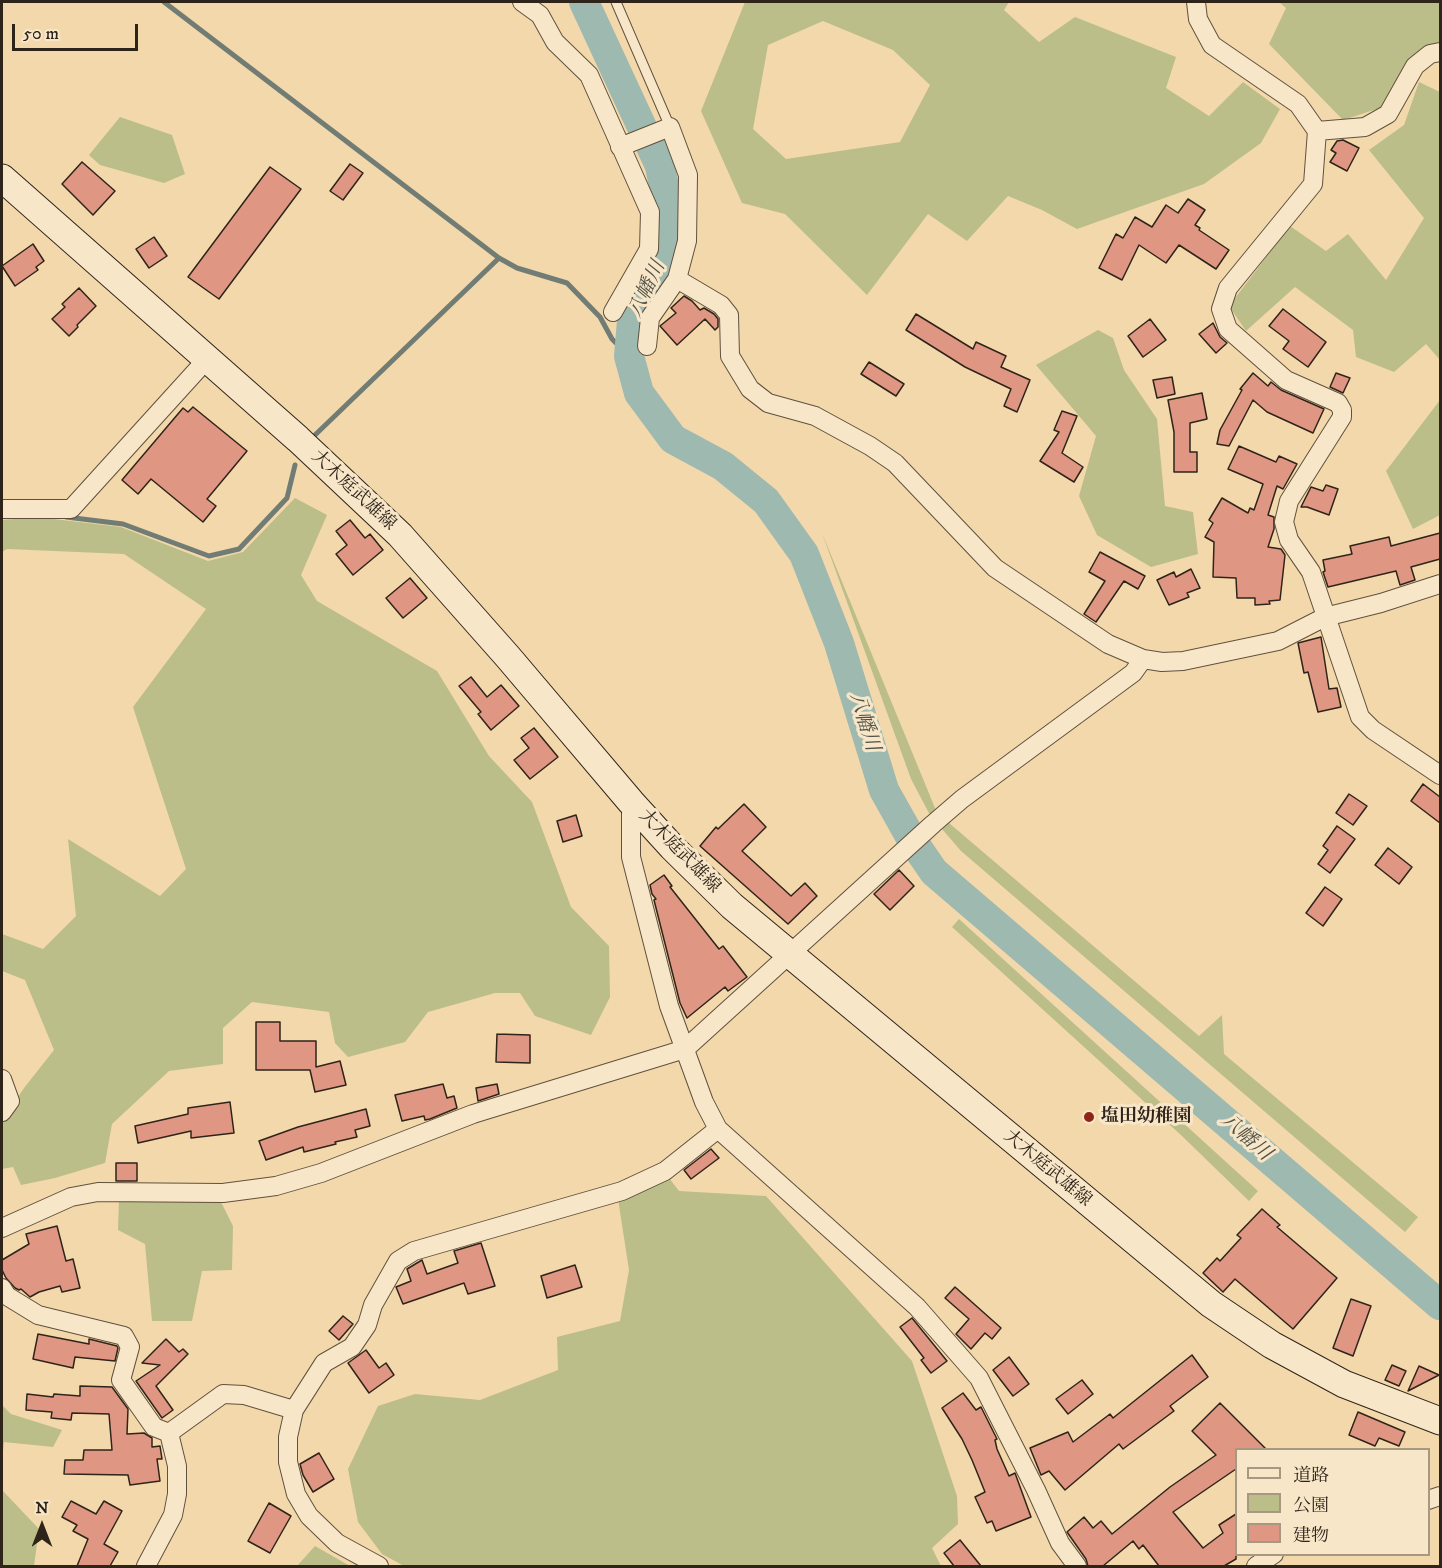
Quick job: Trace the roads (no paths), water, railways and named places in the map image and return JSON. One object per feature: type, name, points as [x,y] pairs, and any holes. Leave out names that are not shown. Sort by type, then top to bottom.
[{"type":"main road","name":"大木庭武雄線","points":[[2,178],[298,439],[400,535],[508,657],[631,802],[672,847],[732,906],[1212,1304],[1272,1345],[1344,1384],[1440,1420]]},
{"type":"street","points":[[522,2],[539,8],[555,42],[589,75],[650,212],[649,249],[613,312]]},
{"type":"street","points":[[1196,2],[1198,19],[1212,45],[1298,104],[1317,131],[1313,184],[1228,288],[1221,309],[1228,329],[1286,380],[1338,404],[1342,410],[1342,417],[1289,501],[1284,522],[1289,540],[1311,572],[1360,717],[1373,730],[1440,775]]},
{"type":"street","points":[[1317,131],[1365,127],[1388,114],[1415,66],[1430,54],[1440,52]]},
{"type":"street","points":[[620,147],[670,127],[688,175],[687,241],[677,279],[650,318],[647,346]]},
{"type":"street","points":[[677,279],[721,305],[729,315],[730,356],[750,389],[768,403],[815,416],[870,446],[895,463],[995,568],[1108,644],[1143,658],[1162,662],[1183,661],[1278,640],[1325,617],[1440,584]]},
{"type":"street","points":[[2,509],[71,509],[207,358]]},
{"type":"street","points":[[2,1228],[71,1197],[98,1192],[223,1193],[276,1186],[321,1173],[473,1114],[685,1048],[789,952],[962,799],[1133,673],[1143,658]]},
{"type":"street","points":[[631,802],[631,857],[669,1006],[704,1102],[718,1129],[917,1307],[979,1378],[1036,1490],[1060,1543],[1077,1566]]},
{"type":"street","points":[[2,1079],[10,1101],[2,1112]]},
{"type":"street","points":[[379,1566],[337,1543],[309,1516],[296,1494],[288,1462],[288,1437],[294,1410],[324,1363],[352,1347],[367,1325],[374,1305],[398,1261],[414,1251],[622,1191],[665,1171],[718,1129]]},
{"type":"street","points":[[2,1288],[7,1296],[38,1315],[124,1336],[130,1347],[121,1380],[154,1427],[169,1433]]},
{"type":"street","points":[[169,1433],[223,1395],[244,1395],[294,1410]]},
{"type":"street","points":[[146,1566],[173,1515],[177,1494],[177,1466],[169,1433]]},
{"type":"street","points":[[1256,1566],[1271,1556]]},
{"type":"lane","points":[[616,2],[670,127]]},
{"type":"waterway","points":[[164,2],[499,258],[517,268],[567,283],[600,317],[612,339],[629,356]]},
{"type":"waterway","name":"八幡川","points":[[584,2],[660,166],[672,228],[664,260],[632,321],[629,356],[639,393],[673,439],[723,466],[766,501],[804,554],[839,643],[884,790],[912,840],[934,872],[1440,1305]]},
{"type":"waterway","points":[[315,435],[499,258]]},
{"type":"waterway","points":[[66,517],[123,524],[209,556],[239,549],[287,498],[295,465]]},
{"type":"place","name":"塩田幼稚園","points":[[1089,1117]]}]
